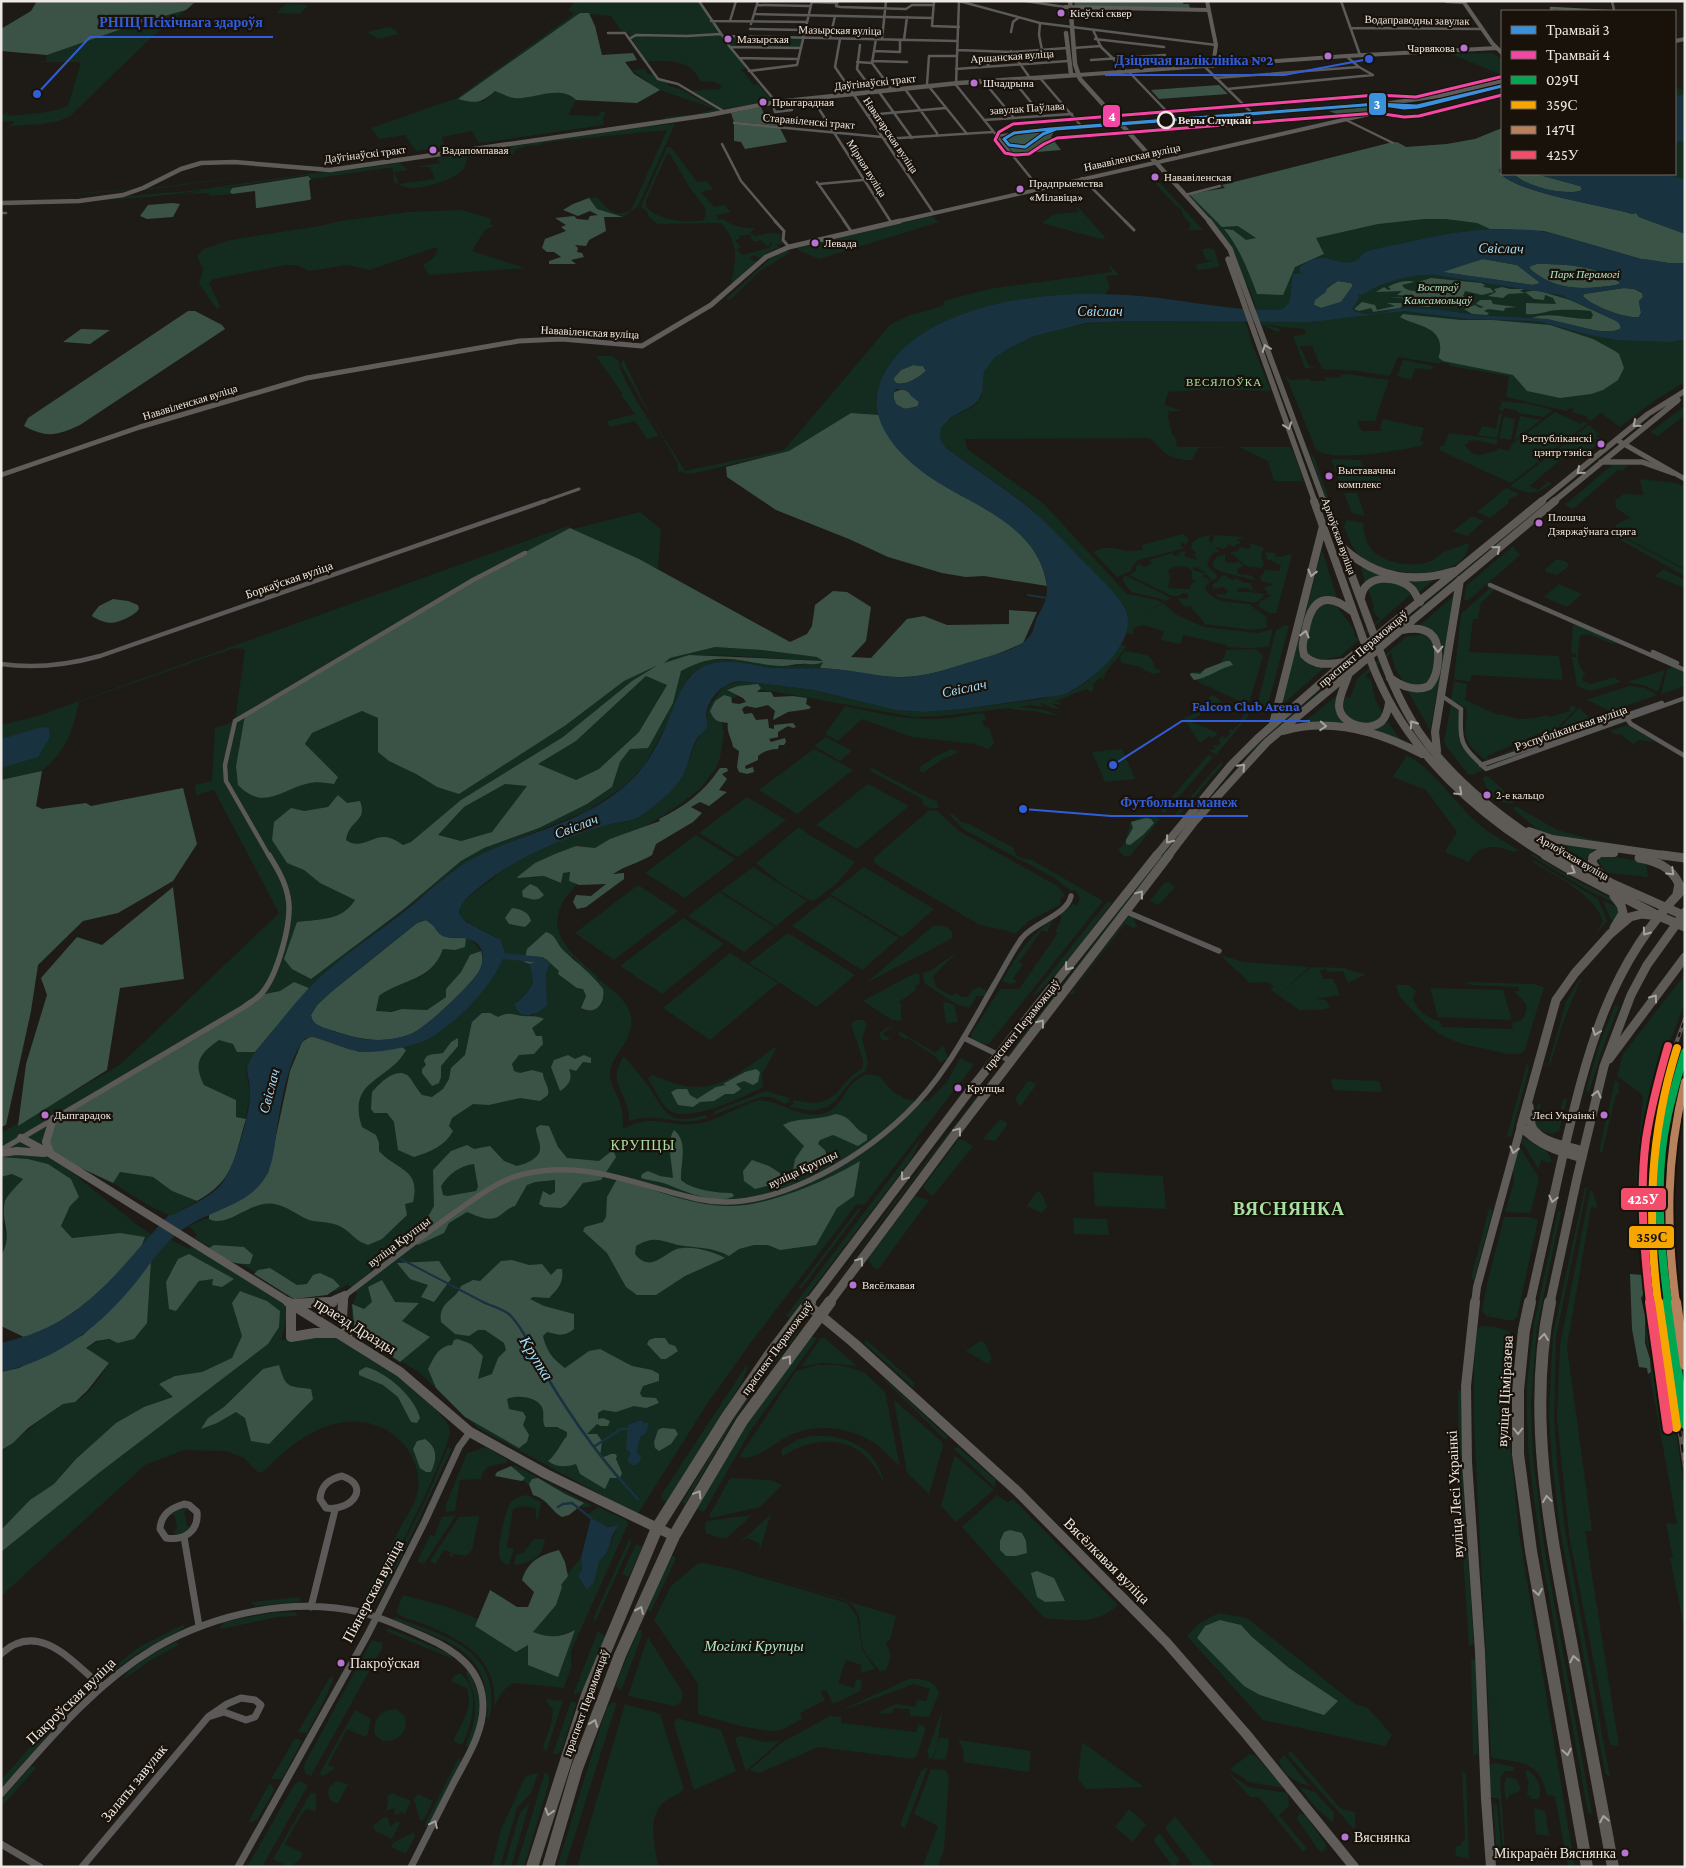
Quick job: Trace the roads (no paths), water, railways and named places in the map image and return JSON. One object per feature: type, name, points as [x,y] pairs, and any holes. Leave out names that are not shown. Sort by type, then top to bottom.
[{"type":"main road","name":"Арлоўская вуліца","points":[[1064,1],[1068,61],[1075,75],[1211,230],[1220,243],[1229,263],[1250,325],[1317,483],[1368,616],[1396,696],[1408,716],[1464,784],[1512,824],[1569,861],[1609,882],[1685,916]]},
{"type":"main road","name":"Арлоўская вуліца","points":[[1070,1],[1075,75]]},
{"type":"main road","name":"Даўгінаўскі тракт","points":[[1,202],[124,194],[150,184],[172,171],[198,163],[247,161],[313,170],[607,126],[676,120],[774,102],[930,86],[1075,75]]},
{"type":"main road","name":"Арлоўская вуліца","points":[[1152,164],[1185,195],[1224,239],[1236,264],[1258,325],[1308,483],[1377,677],[1409,734],[1426,756],[1462,794],[1501,826],[1554,862],[1612,893],[1685,927]]},
{"type":"main road","points":[[1229,263],[1236,264]]},
{"type":"main road","name":"праспект Пераможцаў","points":[[548,1867],[577,1768],[620,1655],[674,1536],[742,1421],[820,1314],[1194,822],[1245,764],[1276,734],[1348,676],[1601,462],[1660,405],[1685,390]]},
{"type":"main road","name":"праспект Пераможцаў","points":[[532,1867],[587,1695],[658,1528],[726,1417],[769,1356],[997,1055],[1185,819],[1231,765],[1273,724],[1345,662],[1461,568],[1622,442],[1685,396]]},
{"type":"main road","points":[[1601,462],[1642,462],[1673,472]]},
{"type":"main road","points":[[1308,483],[1317,483]]},
{"type":"main road","points":[[1273,724],[1324,526]]},
{"type":"main road","points":[[1339,544],[1363,564],[1394,576],[1432,577],[1461,568]]},
{"type":"main road","points":[[1362,601],[1361,593],[1364,586],[1374,581],[1384,580],[1400,582],[1408,586],[1415,592],[1420,602]]},
{"type":"main road","points":[[1444,762],[1435,745],[1460,580]]},
{"type":"main road","points":[[1345,662],[1328,665],[1314,663],[1304,655],[1301,648],[1310,612],[1316,604],[1338,603],[1350,608],[1355,614]]},
{"type":"main road","points":[[1388,674],[1394,682],[1414,688],[1428,686],[1434,680],[1440,646],[1436,637],[1425,630],[1408,628],[1402,630]]},
{"type":"main road","points":[[1348,676],[1339,706],[1341,714],[1348,721],[1365,726],[1381,723],[1388,715],[1389,701]]},
{"type":"main road","points":[[1276,734],[1287,729],[1306,725],[1347,728],[1384,737],[1408,746],[1426,756]]},
{"type":"main road","points":[[1512,824],[1552,838],[1685,858]]},
{"type":"main road","points":[[1609,882],[1594,868],[1592,857],[1599,853],[1614,853],[1649,859],[1667,867],[1677,878],[1679,884],[1677,894]]},
{"type":"main road","name":"вуліца Ціміразева","points":[[1587,1867],[1531,1551],[1518,1454],[1518,1390],[1524,1330],[1587,1057],[1615,987],[1644,935],[1677,894],[1685,887]]},
{"type":"main road","points":[[1610,934],[1623,912],[1621,905],[1612,893]]},
{"type":"main road","points":[[1613,1867],[1554,1556],[1542,1461],[1539,1400],[1544,1332],[1604,1066],[1631,995],[1656,952],[1685,912]]},
{"type":"main road","points":[[1583,1154],[1531,1138],[1521,1126],[1556,1000],[1575,973],[1610,934],[1630,917],[1642,914],[1659,916]]},
{"type":"main road","points":[[1604,1066],[1685,957]]},
{"type":"main road","points":[[1528,1103],[1531,1123],[1536,1133],[1565,1148]]},
{"type":"street","points":[[699,1],[738,58],[774,102],[772,107],[775,112],[792,110]]},
{"type":"street","points":[[730,21],[736,1]]},
{"type":"street","points":[[748,36],[758,1]]},
{"type":"street","points":[[882,39],[886,1]]},
{"type":"street","points":[[1039,188],[955,84],[959,1],[1018,18],[1040,22],[1216,45]]},
{"type":"street","points":[[1025,1],[1065,7],[1209,10]]},
{"type":"street","points":[[1207,1],[1216,45],[1213,66]]},
{"type":"street","points":[[1340,1],[1360,55]]},
{"type":"street","points":[[1446,1],[1463,1],[1501,52]]},
{"type":"street","points":[[749,72],[797,65],[812,2],[837,2],[836,6],[840,8],[906,9],[912,5],[934,3],[931,31]]},
{"type":"street","points":[[757,5],[810,6]]},
{"type":"street","points":[[1552,10],[1551,8],[1588,10]]},
{"type":"street","points":[[754,14],[932,18]]},
{"type":"street","points":[[830,38],[835,16]]},
{"type":"street","points":[[904,40],[907,17]]},
{"type":"street","points":[[1011,32],[1013,22],[1018,18]]},
{"type":"street","points":[[711,20],[807,22]]},
{"type":"street","points":[[1040,22],[1039,35],[1042,50]]},
{"type":"street","points":[[932,26],[959,27]]},
{"type":"street","name":"Водаправодны завулак","points":[[1350,28],[1483,29]]},
{"type":"street","points":[[750,29],[805,30]]},
{"type":"street","points":[[1092,30],[1095,39],[1117,65],[1128,72],[1175,120]]},
{"type":"street","name":"Мазырская вуліца","points":[[608,33],[624,32],[629,38],[636,35],[722,35],[957,41]]},
{"type":"street","points":[[629,38],[658,79],[678,84],[724,112]]},
{"type":"street","name":"Наватарская вуліца","points":[[840,38],[835,66],[933,212]]},
{"type":"street","points":[[876,39],[872,62],[892,90]]},
{"type":"street","points":[[1095,39],[1164,47]]},
{"type":"street","points":[[874,51],[900,52],[900,40]]},
{"type":"street","points":[[860,45],[857,69],[894,113],[912,138]]},
{"type":"street","points":[[1074,48],[1101,46]]},
{"type":"street","points":[[730,47],[801,48]]},
{"type":"street","points":[[957,50],[1011,51],[1067,48]]},
{"type":"street","points":[[1075,75],[1360,55],[1497,48]]},
{"type":"street","points":[[1011,51],[1030,78]]},
{"type":"street","points":[[1091,60],[1165,55]]},
{"type":"street","points":[[956,56],[929,56],[927,84],[967,134]]},
{"type":"street","points":[[1227,89],[1372,75],[1372,72],[1359,67],[1346,56]]},
{"type":"street","points":[[738,58],[798,59]]},
{"type":"street","points":[[983,58],[988,66]]},
{"type":"street","name":"Аршанская вуліца","points":[[956,69],[1068,61]]},
{"type":"street","points":[[857,62],[907,62]]},
{"type":"street","points":[[1204,66],[1252,114]]},
{"type":"street","points":[[1215,78],[1359,67]]},
{"type":"street","points":[[1040,78],[1082,127]]},
{"type":"street","points":[[1014,80],[1042,116]]},
{"type":"street","points":[[997,136],[1044,129],[1382,104],[1439,96],[1501,81]]},
{"type":"street","points":[[984,82],[1014,118]]},
{"type":"street","points":[[905,89],[937,133],[937,136]]},
{"type":"street","points":[[1378,93],[1382,104]]},
{"type":"street","name":"Мірная вуліца","points":[[812,98],[891,222]]},
{"type":"street","name":"Нававіленская вуліца","points":[[1,475],[140,427],[307,378],[519,340],[562,339],[642,346],[711,305],[766,257],[789,246],[1380,111],[1383,109],[1382,104]]},
{"type":"street","points":[[868,115],[946,108]]},
{"type":"street","name":"завулак Паўлава","points":[[984,120],[1072,114]]},
{"type":"street","points":[[1344,119],[1393,143]]},
{"type":"street","name":"Старавіленскі тракт","points":[[734,123],[883,138],[912,138],[993,132]]},
{"type":"street","points":[[722,144],[741,181],[784,230],[783,240],[789,246]]},
{"type":"street","points":[[1082,178],[1134,230]]},
{"type":"street","points":[[851,231],[818,183],[864,180]]},
{"type":"street","points":[[1185,195],[1220,186]]},
{"type":"street","points":[[1622,442],[1685,479]]},
{"type":"street","points":[[1622,442],[1685,474]]},
{"type":"street","name":"Боркаўская вуліца","points":[[1,664],[36,667],[61,666],[93,659],[579,489]]},
{"type":"street","points":[[1,1152],[21,1138],[244,1007],[260,995],[268,983],[289,923],[288,896],[284,881],[265,845],[226,781],[225,765],[234,721],[474,580],[525,553]]},
{"type":"street","points":[[1491,584],[1685,668]]},
{"type":"street","points":[[1442,696],[1456,705]]},
{"type":"street","points":[[1531,751],[1685,697]]},
{"type":"street","name":"Рэспубліканская вуліца","points":[[1481,765],[1531,751],[1627,719],[1685,697]]},
{"type":"street","points":[[1440,706],[1456,705]]},
{"type":"street","name":"Рэспубліканская вуліца","points":[[1456,705],[1461,709],[1462,713],[1460,739],[1468,752],[1486,769],[1531,751]]},
{"type":"street","points":[[1627,719],[1631,724],[1685,756]]},
{"type":"street","name":"вуліца Крупцы","points":[[315,1318],[444,1220],[489,1189],[527,1174],[576,1169],[601,1172],[690,1197],[734,1203],[757,1199],[792,1188],[843,1161],[869,1144],[911,1110],[945,1068],[1019,940],[1034,925],[1066,908],[1071,901],[1071,896]]},
{"type":"street","points":[[1126,912],[1219,951]]},
{"type":"street","points":[[964,1038],[1011,1061]]},
{"type":"street","points":[[1,1152],[24,1151],[51,1154],[46,1142],[53,1119]]},
{"type":"street","name":"вуліца Лесі Украінкі","points":[[1491,1867],[1486,1799],[1480,1652],[1467,1462],[1466,1386],[1477,1288],[1521,1126]]},
{"type":"street","name":"праезд Дразды","points":[[21,1138],[51,1154],[400,1372],[470,1432],[546,1474],[674,1536]]},
{"type":"street","points":[[345,1296],[327,1303],[291,1304],[292,1323],[290,1336],[328,1332],[337,1333],[348,1339]]},
{"type":"street","points":[[345,1296],[342,1324],[348,1339]]},
{"type":"street","name":"Вясёлкавая вуліца","points":[[808,1305],[854,1343],[1017,1492],[1154,1630],[1247,1735],[1354,1867]]},
{"type":"street","name":"Піянерская вуліца","points":[[238,1867],[375,1618],[425,1521],[459,1447],[470,1432]]},
{"type":"street","points":[[347,1476],[354,1481],[357,1494],[346,1507],[335,1510],[326,1508],[321,1503],[320,1494],[330,1479],[347,1476]]},
{"type":"street","points":[[184,1504],[194,1508],[198,1517],[194,1529],[184,1538],[177,1540],[166,1538],[160,1529],[160,1524],[166,1512],[171,1508],[184,1504]]},
{"type":"street","points":[[311,1607],[335,1510]]},
{"type":"street","points":[[184,1538],[199,1626]]},
{"type":"street","name":"Пакроўская вуліца","points":[[1,1794],[63,1726],[102,1687],[142,1656],[199,1626],[238,1614],[285,1607],[311,1607],[362,1614],[446,1646],[466,1661],[483,1691],[484,1704],[480,1731],[411,1867]]},
{"type":"street","points":[[1,1654],[19,1641],[34,1639],[53,1648],[102,1687]]},
{"type":"street","name":"Залаты завулак","points":[[82,1867],[208,1717],[231,1702],[246,1697],[257,1701],[261,1705],[255,1717],[246,1720],[224,1712],[208,1717]]},
{"type":"street","points":[[1,1844],[40,1867]]},
{"type":"water","points":[[1685,95],[1685,140],[1676,143],[1676,96]]},
{"type":"water","points":[[1503,175],[1513,175],[1523,181],[1544,188],[1573,192],[1580,191],[1582,188],[1540,175],[1671,175],[1685,180],[1685,234],[1639,217],[1636,213],[1632,214],[1539,192],[1507,179]]},
{"type":"water","name":"Свіслач","points":[[1477,230],[1533,230],[1555,234],[1641,259],[1685,263],[1685,339],[1671,342],[1617,340],[1538,321],[1469,319],[1404,311],[1310,322],[1131,321],[1086,323],[1034,336],[1009,348],[995,357],[984,372],[982,392],[978,401],[950,418],[941,428],[940,439],[946,448],[1036,513],[1120,600],[1126,611],[1128,623],[1119,649],[1109,661],[1085,682],[1062,695],[962,709],[923,712],[896,710],[814,690],[741,681],[723,687],[713,697],[707,709],[707,727],[697,738],[682,777],[674,788],[659,802],[634,819],[608,824],[539,850],[509,866],[474,891],[465,900],[460,908],[460,915],[466,922],[501,940],[505,952],[501,964],[484,990],[461,1014],[437,1034],[426,1040],[386,1050],[358,1051],[314,1037],[306,1038],[300,1045],[290,1067],[281,1106],[272,1161],[261,1183],[241,1200],[193,1223],[175,1235],[108,1313],[76,1339],[41,1359],[1,1372],[1,1343],[31,1334],[56,1323],[77,1309],[97,1294],[169,1215],[197,1203],[219,1187],[230,1169],[248,1114],[250,1085],[247,1072],[248,1064],[255,1052],[310,987],[346,955],[464,864],[490,850],[567,821],[603,802],[620,790],[636,776],[649,759],[664,731],[679,694],[696,671],[714,663],[729,662],[774,668],[834,669],[885,676],[911,677],[936,672],[1002,652],[1029,638],[1045,602],[1047,592],[1044,571],[1035,552],[1007,524],[920,470],[892,443],[882,426],[877,408],[877,398],[882,379],[897,355],[911,342],[936,326],[964,314],[1026,298],[1058,295],[1122,295],[1231,308],[1279,310],[1288,305],[1290,300],[1293,274],[1301,273],[1305,276],[1299,270],[1300,267],[1310,261],[1324,258],[1347,262],[1357,260],[1364,253],[1379,248],[1426,238]],"holes":[[[1483,259],[1517,265],[1540,283],[1533,285],[1443,272]],[[1537,264],[1580,267],[1610,276],[1619,284],[1590,288],[1563,286],[1555,284],[1529,267]],[[1421,275],[1436,275],[1561,295],[1616,321],[1622,326],[1618,331],[1598,331],[1548,319],[1476,315],[1416,308],[1362,314],[1352,309],[1359,298],[1358,295],[1391,282]],[[1338,281],[1353,285],[1341,302],[1321,308],[1314,305],[1315,300],[1326,292],[1327,287]],[[1624,288],[1634,289],[1642,292],[1643,297],[1639,301],[1641,313],[1639,317],[1618,314],[1593,304],[1583,296],[1584,294]],[[913,365],[923,366],[926,371],[916,379],[900,384],[896,383],[893,379],[901,370]],[[898,389],[908,391],[919,402],[918,406],[905,409],[896,404],[893,395],[895,390]],[[426,920],[442,936],[473,940],[480,947],[482,953],[480,969],[468,985],[425,1025],[408,1035],[398,1038],[362,1039],[323,1028],[316,1024],[311,1015],[317,1005],[417,923]]]},
{"type":"water","points":[[42,727],[49,728],[50,737],[38,757],[1,768],[1,739]]},
{"type":"water","points":[[546,960],[550,964],[546,973],[547,1005],[539,1012],[524,1015],[517,1010],[515,1004],[527,993],[533,983],[530,964]]},
{"type":"water","points":[[641,1420],[644,1423],[649,1423],[646,1433],[640,1437],[637,1452],[641,1457],[640,1462],[632,1465],[627,1460],[631,1453],[626,1449],[628,1425]]},
{"type":"water","points":[[591,1518],[608,1527],[619,1525],[613,1534],[607,1552],[599,1562],[594,1582],[587,1590],[578,1576],[582,1570],[581,1558]]},
{"type":"waterway","points":[[1028,595],[1047,598]]},
{"type":"waterway","points":[[504,956],[542,960]]},
{"type":"waterway","name":"Крупка","points":[[384,1249],[388,1251]]},
{"type":"waterway","name":"Крупка","points":[[401,1259],[484,1302]]},
{"type":"waterway","name":"Крупка","points":[[484,1302],[504,1311],[516,1322],[547,1377],[578,1425],[613,1471],[638,1499]]},
{"type":"waterway","points":[[595,1446],[621,1429],[629,1429]]},
{"type":"waterway","points":[[558,1507],[563,1504],[572,1503],[591,1518]]},
{"type":"tram line","name":"4","points":[[1377,95],[1416,97],[1500,77]]},
{"type":"tram line","name":"3","points":[[1501,86],[1417,106],[1377,104],[1404,108],[1418,107],[1501,86]]},
{"type":"tram line","name":"4","points":[[1376,95],[1013,124],[999,132],[995,140],[1005,153],[1023,155],[1029,154],[1049,140],[1057,138],[1377,113],[1404,117],[1419,116],[1501,95]]},
{"type":"tram line","name":"3","points":[[1377,104],[1056,129],[1043,134],[1025,147],[1009,145],[1004,139],[1014,133],[1050,129],[1377,104]]},
{"type":"tram line","points":[[1042,133],[1028,144],[1020,146],[1010,145],[1005,139],[1013,134],[1047,129]]},
{"type":"railway","points":[[1662,1303],[1652,1212],[1651,1167],[1657,1108],[1667,1069],[1685,1019]]},
{"type":"railway","points":[[1661,1302],[1685,1466]]},
{"type":"place","name":"Кіеўскі сквер","points":[[1061,13]]},
{"type":"place","name":"Мазырская","points":[[728,39]]},
{"type":"place","name":"Чарвякова","points":[[1464,48]]},
{"type":"place","name":"Дзіцячая паліклініка №2","points":[[1369,59]]},
{"type":"place","name":"Шчадрына","points":[[974,83]]},
{"type":"place","name":"РНПЦ Псіхічнага здароўя","points":[[37,94]]},
{"type":"place","name":"Прыгарадная","points":[[763,102]]},
{"type":"place","name":"Веры Слуцкай","points":[[1166,120]]},
{"type":"place","name":"Вадапомпавая","points":[[433,150]]},
{"type":"place","name":"Нававіленская","points":[[1155,177]]},
{"type":"place","name":"Прадпрыемства «Мілавіца»","points":[[1020,189]]},
{"type":"place","name":"Левада","points":[[815,243]]},
{"type":"place","name":"Рэспубліканскі цэнтр тэніса","points":[[1601,444]]},
{"type":"place","name":"Выставачны комплекс","points":[[1329,476]]},
{"type":"place","name":"Плошча Дзяржаўнага сцяга","points":[[1539,523]]},
{"type":"place","name":"Falcon Club Arena","points":[[1113,765]]},
{"type":"place","name":"2-е кальцо","points":[[1487,795]]},
{"type":"place","name":"Футбольны манеж","points":[[1023,809]]},
{"type":"place","name":"Крупцы","points":[[958,1088]]},
{"type":"place","name":"Дыпгарадок","points":[[45,1115]]},
{"type":"place","name":"Лесі Украінкі","points":[[1604,1115]]},
{"type":"place","name":"Вясёлкавая","points":[[853,1285]]},
{"type":"place","name":"Пакроўская","points":[[341,1663]]},
{"type":"place","name":"Вяснянка","points":[[1345,1837]]},
{"type":"place","name":"Мікрараён Вяснянка","points":[[1625,1853]]},
{"type":"district","name":"ВЕСЯЛОЎКА","points":[[1224,382]]},
{"type":"district","name":"КРУПЦЫ","points":[[643,1145]]},
{"type":"district","name":"ВЯСНЯНКА","points":[[1289,1209]]},
{"type":"park label","name":"Парк Перамогі","points":[[1585,274]]},
{"type":"park label","name":"Востраў Камсамольцаў","points":[[1438,293]]},
{"type":"park label","name":"Могілкі Крупцы","points":[[754,1646]]}]
